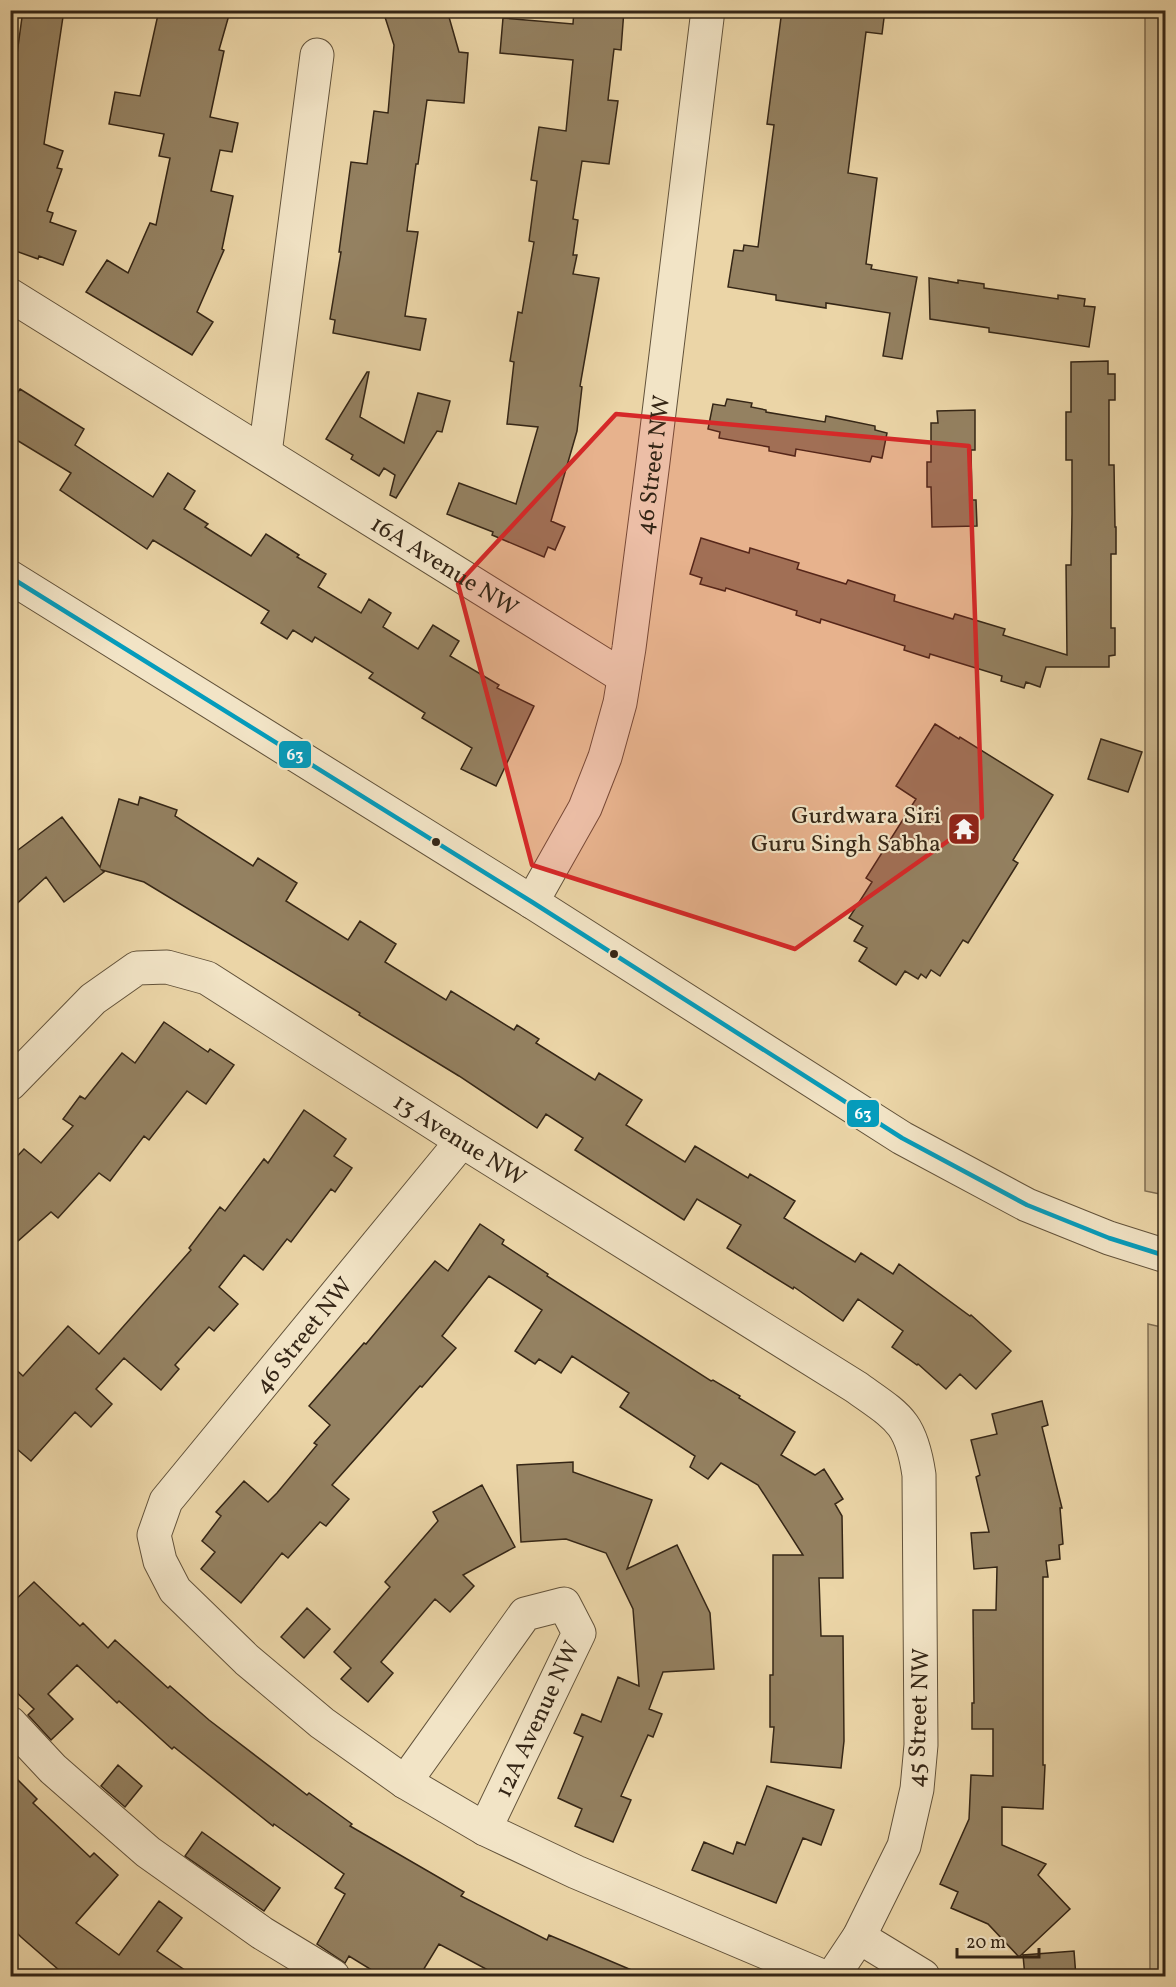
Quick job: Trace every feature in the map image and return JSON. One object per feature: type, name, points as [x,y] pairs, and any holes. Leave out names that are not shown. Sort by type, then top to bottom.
[{"type":"street","name":"46 Street NW","points":[[532,902],[585,808],[596,782],[613,730],[624,677],[666,361],[708,10]]},
{"type":"street","points":[[265,453],[317,55]]},
{"type":"street","name":"16A Avenue NW","points":[[10,295],[624,677]]},
{"type":"street","points":[[10,577],[532,902],[902,1138],[1026,1205],[1109,1238],[1166,1256]]},
{"type":"street","name":"13 Avenue NW","points":[[10,1084],[93,999],[137,968],[167,967],[207,978],[462,1141],[856,1387],[893,1413],[906,1427],[911,1440]]},
{"type":"street","name":"46 Street NW","points":[[154,1535],[166,1501],[462,1141]]},
{"type":"street","name":"45 Street NW","points":[[833,1977],[859,1938],[904,1846],[918,1789],[921,1745],[919,1475],[911,1440]]},
{"type":"street","name":"12A Avenue NW","points":[[154,1535],[160,1561],[175,1590],[247,1660],[313,1716],[405,1782],[485,1829],[576,1872],[822,1977]]},
{"type":"street","name":"12A Avenue NW","points":[[405,1782],[525,1614],[564,1604],[579,1633],[485,1829]]},
{"type":"street","points":[[10,1723],[53,1769],[148,1852],[262,1933],[333,1977]]},
{"type":"street","points":[[859,1938],[923,1977]]},
{"type":"highlighted area","points":[[616,414],[969,446],[982,817],[795,949],[532,865],[458,584]]},
{"type":"shaded area","points":[[1145,11],[1166,11],[1165,1195],[1145,1191]]},
{"type":"shaded area","points":[[1148,1324],[1166,1328],[1165,1976],[1150,1976]]},
{"type":"building","points":[[23,10],[64,10],[44,144],[63,151],[57,168],[62,169],[47,211],[53,213],[50,222],[76,231],[63,265],[10,249],[10,105]]},
{"type":"building","points":[[159,10],[210,10],[229,15],[219,50],[224,51],[210,117],[238,123],[232,152],[220,150],[211,191],[233,196],[222,249],[224,250],[197,312],[213,322],[192,355],[86,292],[107,260],[128,273],[150,223],[156,225],[170,158],[159,156],[164,134],[109,124],[115,92],[140,96]]},
{"type":"building","points":[[396,10],[447,10],[459,52],[468,53],[464,103],[427,100],[418,164],[416,164],[407,231],[418,232],[405,316],[426,319],[420,350],[333,333],[335,320],[330,319],[341,252],[339,252],[351,162],[367,164],[374,111],[388,113],[394,45],[384,14]]},
{"type":"building","points":[[574,10],[624,10],[621,50],[614,49],[608,100],[618,101],[609,164],[582,161],[573,219],[578,220],[573,255],[577,255],[573,274],[599,278],[580,386],[582,387],[577,431],[551,521],[565,527],[555,550],[548,547],[544,557],[492,535],[493,532],[447,514],[459,483],[516,504],[538,427],[507,424],[514,362],[510,361],[518,312],[522,313],[534,242],[529,241],[537,181],[531,180],[539,127],[566,131],[573,60],[500,53],[503,18],[573,24]]},
{"type":"building","points":[[782,10],[885,10],[882,34],[866,32],[848,173],[877,178],[866,264],[872,265],[871,269],[917,277],[902,359],[883,356],[890,313],[826,303],[826,308],[776,300],[776,295],[728,287],[734,250],[743,251],[744,245],[758,247],[774,125],[767,124]]},
{"type":"building","points":[[929,278],[958,283],[958,280],[984,284],[984,288],[1058,299],[1058,295],[1085,299],[1084,306],[1095,307],[1089,347],[989,332],[989,328],[930,319]]},
{"type":"building","points":[[1108,361],[1108,374],[1115,374],[1115,400],[1109,400],[1109,465],[1114,465],[1116,527],[1116,554],[1111,554],[1111,628],[1115,628],[1115,655],[1109,656],[1109,667],[1046,667],[1040,687],[1026,682],[1024,688],[1001,681],[1002,676],[930,654],[929,658],[904,650],[905,646],[821,619],[820,623],[796,615],[797,611],[726,588],[725,591],[700,584],[702,578],[690,574],[701,538],[749,553],[750,548],[799,563],[797,569],[846,584],[848,580],[895,595],[894,601],[953,619],[955,614],[1005,629],[1003,635],[1067,655],[1066,565],[1071,565],[1072,460],[1066,460],[1066,412],[1071,412],[1071,362]]},
{"type":"building","points":[[369,372],[360,417],[404,443],[418,393],[450,401],[442,432],[437,431],[396,498],[390,495],[395,475],[384,468],[379,476],[351,459],[353,455],[326,439]]},
{"type":"building","points":[[20,389],[84,429],[75,445],[153,497],[168,473],[195,491],[184,509],[208,524],[205,527],[251,556],[266,534],[299,555],[297,557],[326,574],[318,587],[361,613],[369,599],[391,613],[383,627],[418,649],[433,625],[459,641],[450,656],[499,685],[497,688],[534,706],[496,786],[461,769],[472,748],[422,718],[425,713],[369,678],[373,673],[315,637],[312,642],[293,630],[287,639],[261,623],[269,611],[153,540],[147,549],[60,490],[71,473],[10,436],[10,404]]},
{"type":"building","points":[[727,399],[752,403],[751,407],[766,410],[766,412],[825,422],[826,416],[875,426],[875,430],[887,433],[882,458],[872,456],[870,462],[796,449],[795,456],[769,451],[769,447],[719,438],[720,432],[708,429],[713,404],[725,406]]},
{"type":"building","points":[[975,410],[975,450],[971,450],[972,500],[976,500],[977,526],[932,527],[931,487],[927,487],[927,462],[931,462],[931,423],[938,423],[937,411]]},
{"type":"building","name":"Gurdwara Siri Guru Singh Sabha","points":[[935,724],[1053,795],[1013,860],[1018,863],[968,943],[963,940],[940,976],[931,970],[926,978],[921,974],[918,979],[905,971],[896,985],[859,961],[867,948],[854,941],[863,926],[849,918],[872,882],[866,878],[916,799],[896,786]]},
{"type":"building","points":[[1101,739],[1142,752],[1128,792],[1088,779]]},
{"type":"building","points":[[140,797],[177,810],[175,816],[253,866],[258,858],[297,883],[286,901],[348,940],[360,921],[396,944],[385,962],[446,1000],[451,991],[514,1030],[517,1025],[539,1039],[536,1043],[595,1080],[599,1073],[642,1100],[626,1125],[685,1162],[695,1146],[748,1178],[750,1174],[795,1201],[784,1218],[855,1262],[861,1253],[893,1274],[899,1264],[971,1315],[1011,1351],[976,1389],[960,1374],[946,1389],[918,1364],[892,1347],[903,1331],[858,1299],[843,1321],[794,1287],[793,1289],[727,1248],[741,1225],[697,1199],[684,1220],[575,1150],[583,1138],[546,1114],[537,1128],[459,1076],[359,1015],[360,1013],[144,882],[102,870],[104,872],[64,902],[46,877],[10,910],[10,856],[62,817],[100,867],[119,799],[138,805]]},
{"type":"building","points":[[164,1022],[208,1052],[210,1049],[234,1065],[206,1104],[187,1091],[149,1140],[144,1136],[110,1181],[99,1173],[58,1218],[51,1212],[10,1248],[10,1164],[24,1149],[41,1163],[73,1126],[63,1119],[80,1096],[85,1099],[122,1053],[135,1063]]},
{"type":"building","points":[[304,1110],[346,1139],[334,1156],[352,1168],[335,1192],[331,1189],[291,1242],[287,1239],[263,1270],[244,1255],[219,1287],[238,1304],[214,1331],[209,1327],[175,1365],[179,1369],[161,1390],[124,1358],[96,1389],[112,1404],[91,1427],[75,1412],[31,1461],[10,1443],[10,1364],[23,1376],[68,1326],[99,1354],[191,1250],[189,1248],[220,1207],[225,1211],[264,1159],[268,1163]]},
{"type":"building","points":[[480,1224],[504,1240],[502,1244],[548,1274],[547,1276],[795,1432],[781,1455],[815,1475],[824,1469],[843,1499],[835,1504],[842,1516],[843,1578],[819,1578],[821,1636],[843,1636],[844,1741],[841,1768],[771,1762],[774,1727],[770,1727],[770,1675],[773,1675],[773,1555],[803,1555],[758,1485],[721,1463],[708,1479],[690,1467],[695,1456],[620,1407],[629,1393],[572,1356],[561,1373],[539,1359],[535,1364],[515,1351],[542,1310],[489,1276],[442,1336],[456,1348],[332,1485],[349,1499],[326,1526],[320,1522],[288,1558],[282,1553],[241,1603],[201,1569],[215,1552],[202,1541],[221,1516],[216,1512],[244,1481],[268,1502],[277,1493],[317,1445],[314,1443],[330,1425],[309,1406],[364,1343],[366,1344],[435,1261],[448,1271]]},
{"type":"building","points":[[1042,1401],[1048,1425],[1042,1427],[1062,1508],[1060,1508],[1063,1544],[1059,1545],[1060,1559],[1046,1561],[1048,1577],[1043,1577],[1043,1765],[1045,1765],[1043,1809],[1002,1807],[1002,1845],[1046,1864],[1038,1875],[1070,1909],[1019,1957],[988,1924],[951,1908],[958,1892],[940,1884],[969,1819],[971,1775],[993,1776],[993,1729],[972,1729],[973,1610],[996,1610],[997,1567],[974,1569],[971,1533],[989,1532],[976,1477],[980,1475],[971,1440],[997,1434],[992,1414]]},
{"type":"building","points":[[573,1462],[573,1472],[652,1500],[627,1569],[677,1545],[710,1613],[714,1669],[663,1672],[649,1709],[662,1714],[653,1737],[648,1735],[621,1796],[631,1800],[613,1842],[575,1826],[582,1809],[558,1798],[583,1737],[574,1733],[582,1714],[601,1722],[618,1677],[639,1686],[633,1609],[606,1553],[566,1539],[521,1542],[517,1465]]},
{"type":"building","points":[[482,1485],[515,1547],[463,1575],[474,1586],[450,1612],[435,1599],[381,1662],[393,1673],[368,1702],[341,1679],[351,1668],[334,1652],[390,1587],[385,1582],[438,1521],[433,1512]]},
{"type":"building","points":[[34,1582],[80,1626],[83,1623],[108,1648],[115,1640],[168,1688],[170,1686],[209,1720],[307,1795],[309,1793],[352,1824],[350,1826],[464,1892],[461,1896],[547,1940],[549,1935],[648,1977],[501,1977],[439,1944],[419,1977],[383,1977],[349,1956],[345,1963],[317,1944],[345,1894],[335,1888],[344,1874],[274,1824],[273,1826],[174,1747],[172,1749],[119,1701],[117,1703],[77,1665],[48,1694],[73,1719],[51,1740],[28,1715],[34,1709],[10,1686],[10,1605]]},
{"type":"building","points":[[307,1608],[330,1629],[304,1658],[281,1637]]},
{"type":"building","points":[[118,1765],[142,1786],[125,1807],[101,1786]]},
{"type":"building","points":[[10,1772],[37,1799],[33,1803],[90,1857],[94,1853],[118,1875],[76,1923],[119,1955],[159,1901],[182,1918],[157,1951],[195,1977],[67,1977],[10,1926]]},
{"type":"building","points":[[767,1786],[834,1810],[821,1845],[803,1838],[776,1903],[692,1870],[704,1842],[733,1854],[737,1842],[745,1845]]},
{"type":"building","points":[[202,1832],[280,1888],[264,1911],[185,1856]]},
{"type":"building","points":[[1074,1951],[1076,1977],[1025,1977],[1023,1955]]},
{"type":"transit line","name":"63","points":[[10,577],[532,902],[902,1138],[1027,1205],[1109,1238],[1166,1256]]},
{"type":"place","name":"Gurdwara Siri Guru Singh Sabha","points":[[964,829]]}]
